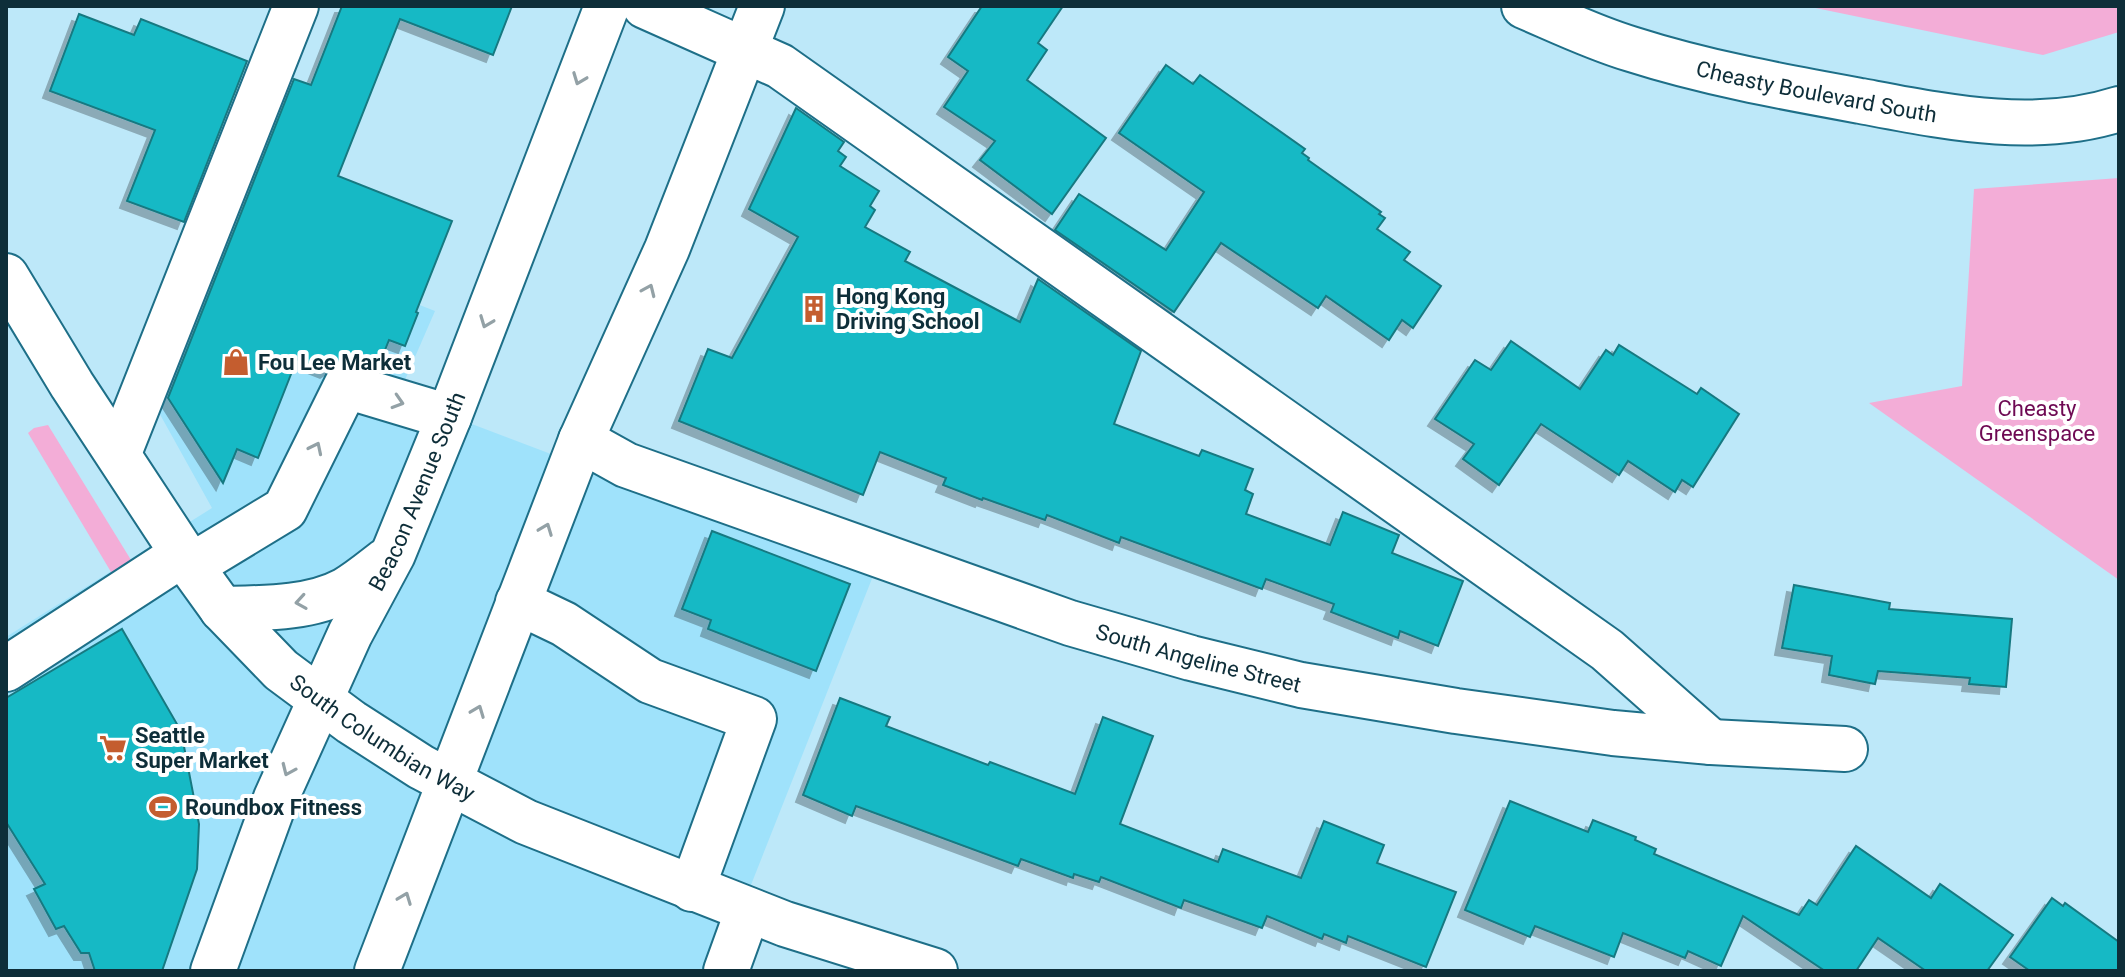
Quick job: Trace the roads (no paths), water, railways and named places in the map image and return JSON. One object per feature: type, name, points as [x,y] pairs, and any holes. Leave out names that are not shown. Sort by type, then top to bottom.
[{"type":"main road","points":[[119,453],[296,6]]},
{"type":"main road","name":"Beacon Avenue South","points":[[213,971],[276,798],[350,634],[393,554],[449,417],[607,6]]},
{"type":"main road","points":[[645,6],[780,66],[1607,650],[1711,742]]},
{"type":"main road","points":[[377,971],[581,440],[667,249],[762,6]]},
{"type":"main road","name":"Cheasty Boulevard South","points":[[1524,6],[1630,49],[1754,82],[1951,118],[2024,123],[2091,118],[2119,109]]},
{"type":"main road","name":"South Columbian Way","points":[[6,276],[18,322],[72,385],[222,609],[266,657],[320,699],[409,759],[526,822],[748,910],[935,971]]},
{"type":"main road","points":[[6,669],[187,560],[285,509],[346,386],[449,417]]},
{"type":"main road","name":"South Angeline Street","points":[[581,440],[626,465],[1070,623],[1191,658],[1301,685],[1613,733],[1845,749]]},
{"type":"main road","points":[[222,609],[260,608],[326,598],[359,581],[393,554]]},
{"type":"main road","points":[[518,602],[564,624],[650,681],[754,719],[692,889]]},
{"type":"main road","points":[[726,971],[748,910]]},
{"type":"place","name":"Hong Kong Driving School","points":[[814,309]]},
{"type":"place","name":"Fou Lee Market","points":[[236,362]]},
{"type":"place","name":"Seattle Super Market","points":[[113,748]]},
{"type":"place","name":"Roundbox Fitness","points":[[163,807]]},
{"type":"park label","name":"Cheasty Greenspace","points":[[2037,420]]}]
